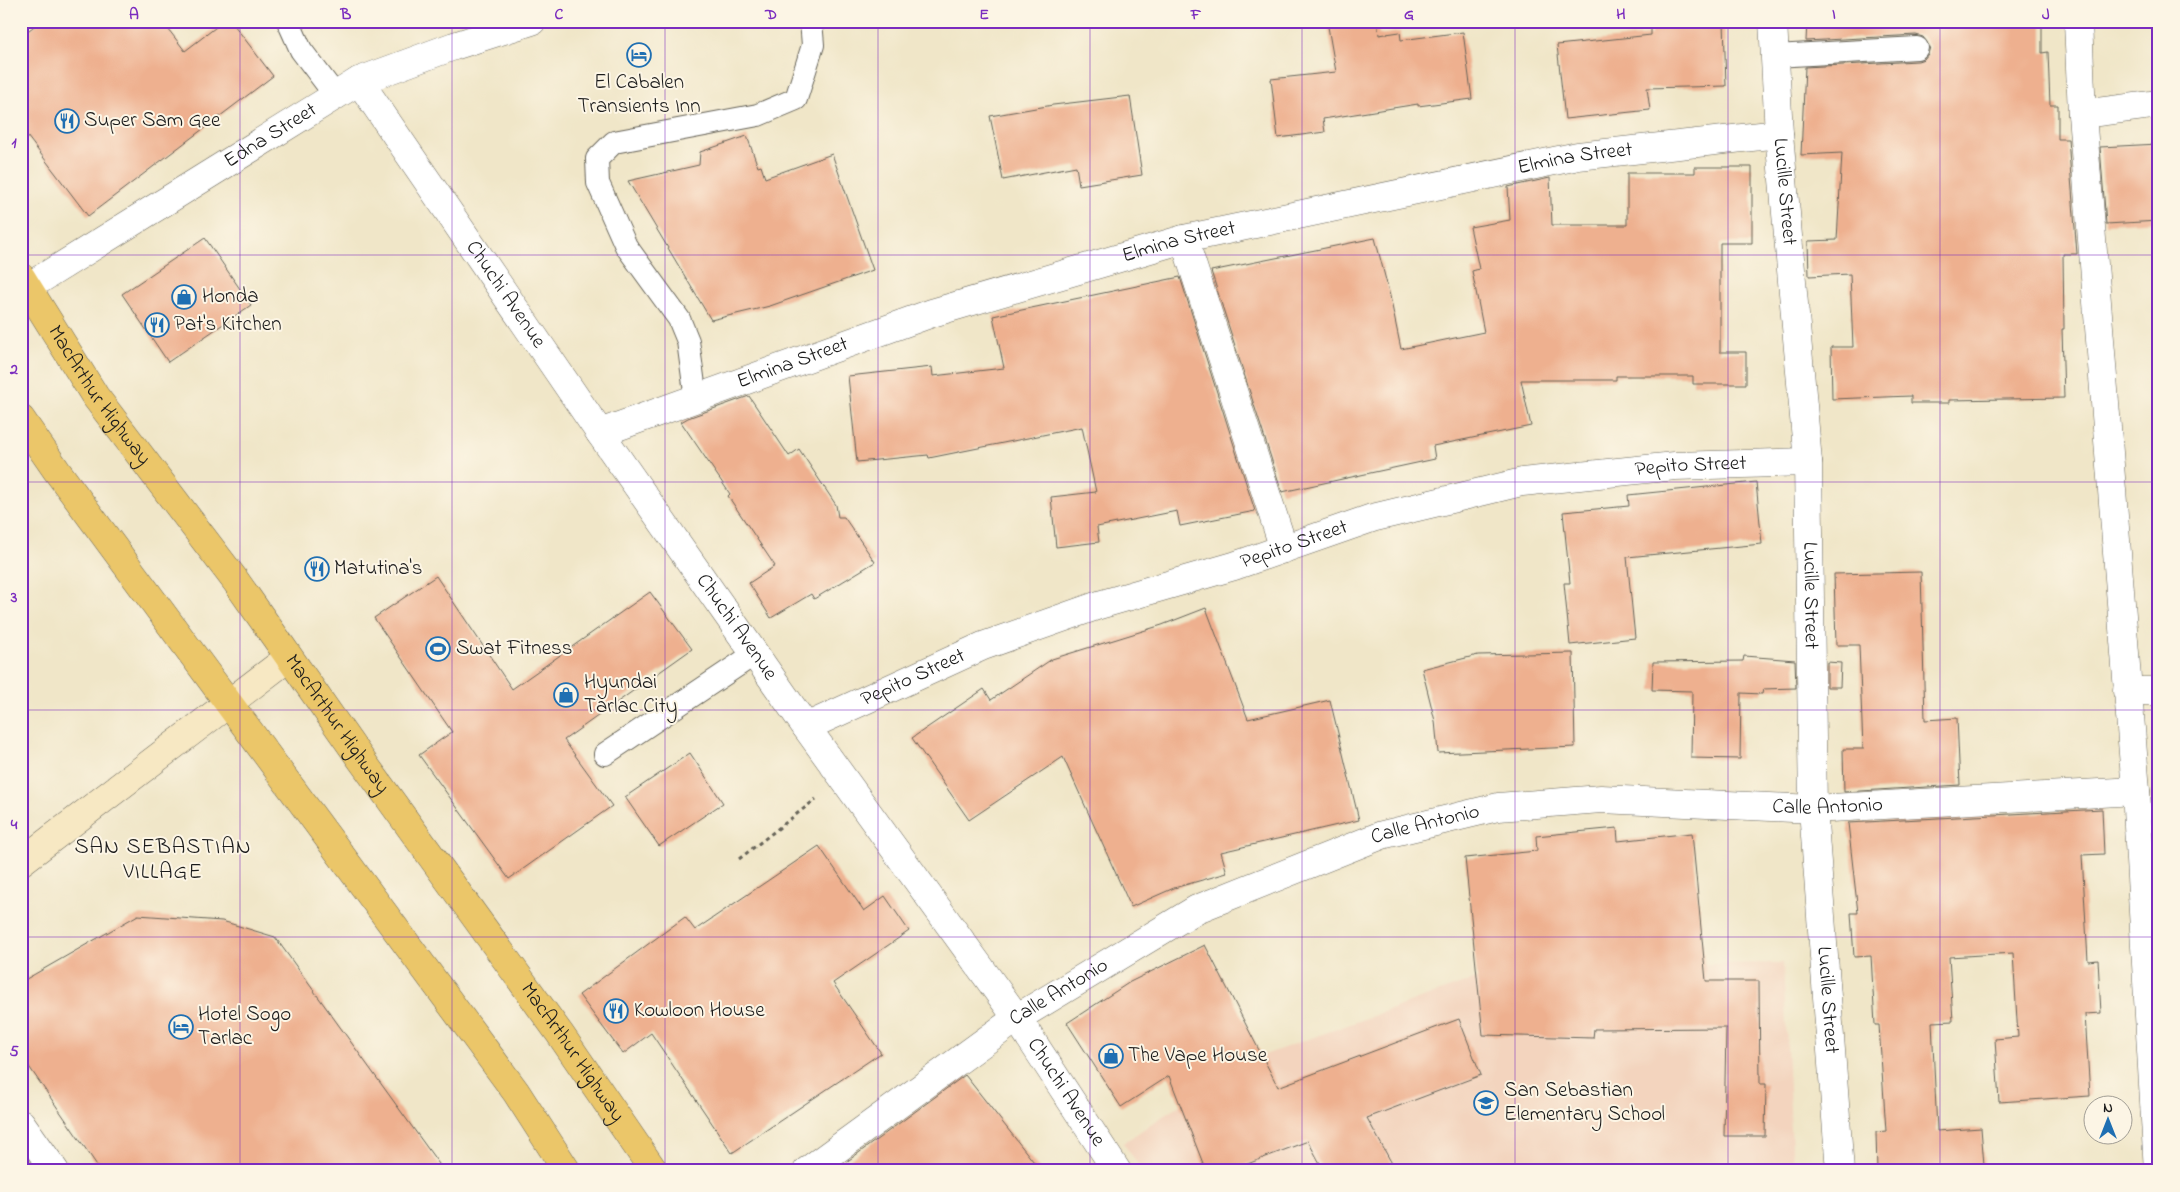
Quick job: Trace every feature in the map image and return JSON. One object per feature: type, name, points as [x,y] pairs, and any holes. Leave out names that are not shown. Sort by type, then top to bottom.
[{"type":"highway","name":"MacArthur Highway","points":[[24,282],[95,396],[234,580],[288,658],[560,1034],[654,1171]]},
{"type":"highway","points":[[21,419],[228,704],[516,1092],[567,1171]]},
{"type":"street","name":"Edna Street","points":[[24,282],[359,81],[454,46],[532,21]]},
{"type":"street","name":"Lucille Street","points":[[1773,21],[1779,134],[1808,462],[1813,808],[1840,1171]]},
{"type":"street","points":[[2078,21],[2082,114],[2136,791],[2158,1171]]},
{"type":"street","name":"Chuchi Avenue","points":[[359,81],[600,433],[756,653],[806,727],[1017,1018],[1117,1171]]},
{"type":"street","points":[[2082,114],[2159,104]]},
{"type":"street","name":"Elmina Street","points":[[600,433],[932,313],[1184,239],[1578,156],[1779,134]]},
{"type":"street","points":[[1184,239],[1284,549]]},
{"type":"street","name":"Pepito Street","points":[[806,727],[983,646],[1099,605],[1234,566],[1372,518],[1522,482],[1675,466],[1808,462]]},
{"type":"street","points":[[21,862],[288,658]]},
{"type":"street","points":[[2127,691],[2159,691]]},
{"type":"street","name":"Calle Antonio","points":[[807,1171],[1017,1018],[1197,909],[1382,835],[1498,807],[1601,799],[1813,808],[2136,791]]},
{"type":"street","points":[[21,1123],[55,1171]]},
{"type":"lane","points":[[288,21],[301,50],[335,95]]},
{"type":"lane","points":[[696,399],[688,341],[679,319],[626,246],[598,183],[597,158],[614,142],[758,115],[796,99],[814,45],[810,21]]},
{"type":"lane","points":[[1775,56],[1917,48]]},
{"type":"lane","points":[[605,754],[756,653]]},
{"type":"path","points":[[739,859],[844,777]]},
{"type":"shaded area","name":"San Sebastian Elementary School","points":[[1783,963],[1793,1171],[1143,1171],[1123,1143],[1242,1063],[1509,967]]},
{"type":"building","points":[[41,21],[162,21],[185,51],[224,21],[231,21],[273,76],[88,216],[21,128],[21,36]]},
{"type":"building","points":[[1327,21],[1377,21],[1379,35],[1400,32],[1401,40],[1463,32],[1472,99],[1418,106],[1418,104],[1323,119],[1325,132],[1278,138],[1271,79],[1336,72]]},
{"type":"building","points":[[1651,21],[1724,21],[1726,86],[1647,88],[1650,110],[1565,119],[1557,45],[1651,35]]},
{"type":"building","points":[[1807,21],[2042,21],[2042,53],[2048,52],[2050,105],[2058,105],[2058,139],[2068,139],[2077,254],[2063,254],[2064,329],[2062,329],[2064,398],[1949,400],[1949,403],[1911,403],[1911,396],[1832,399],[1831,347],[1853,347],[1850,274],[1809,276],[1808,241],[1837,240],[1842,153],[1801,155],[1805,67],[1918,61],[1924,59],[1930,47],[1923,37],[1916,35],[1806,41]]},
{"type":"building","points":[[1130,96],[1142,175],[1079,185],[1076,166],[1003,180],[990,116],[1053,105]]},
{"type":"building","points":[[747,136],[758,167],[761,166],[765,178],[832,154],[873,270],[770,306],[711,320],[628,181],[699,165],[700,152]]},
{"type":"building","points":[[2159,144],[2159,221],[2106,224],[2100,147]]},
{"type":"building","points":[[1695,167],[1752,167],[1752,243],[1720,243],[1720,352],[1746,352],[1746,384],[1693,384],[1693,376],[1616,376],[1616,380],[1521,380],[1531,426],[1433,446],[1435,459],[1282,492],[1211,271],[1375,238],[1401,349],[1484,332],[1472,271],[1479,269],[1470,227],[1510,220],[1508,187],[1550,178],[1552,225],[1627,225],[1627,173],[1695,173]]},
{"type":"building","points":[[205,238],[251,305],[168,362],[122,294]]},
{"type":"building","points":[[1180,277],[1255,511],[1180,526],[1177,511],[1097,527],[1099,542],[1056,547],[1051,497],[1096,492],[1082,427],[929,458],[928,455],[857,462],[848,376],[932,367],[933,376],[1004,368],[993,316]]},
{"type":"building","points":[[749,396],[789,456],[799,449],[836,505],[838,517],[844,517],[875,562],[814,599],[811,594],[771,618],[749,583],[775,566],[728,496],[730,494],[681,422]]},
{"type":"building","points":[[1756,482],[1762,544],[1627,557],[1635,638],[1570,645],[1564,583],[1570,583],[1563,512],[1629,506],[1628,495]]},
{"type":"building","points":[[1921,572],[1925,720],[1957,718],[1960,785],[1844,792],[1843,749],[1863,749],[1859,645],[1836,645],[1834,574]]},
{"type":"building","name":"Hyundai Tarlac City","points":[[436,576],[512,689],[650,592],[692,649],[564,740],[612,806],[509,879],[419,755],[452,732],[374,618]]},
{"type":"building","points":[[1206,608],[1248,719],[1330,700],[1359,820],[1221,852],[1227,873],[1174,888],[1131,907],[1063,757],[969,820],[912,738],[984,689],[991,700],[1052,659],[1162,625]]},
{"type":"building","points":[[1573,653],[1575,747],[1438,753],[1435,721],[1422,669],[1478,655]]},
{"type":"building","points":[[1744,656],[1795,660],[1796,688],[1763,689],[1762,694],[1741,693],[1740,759],[1691,758],[1692,691],[1652,690],[1653,662],[1743,661]]},
{"type":"building","points":[[1827,662],[1841,663],[1840,687],[1827,687]]},
{"type":"building","points":[[690,753],[723,803],[659,846],[625,797]]},
{"type":"building","points":[[2102,809],[2104,854],[2082,855],[2088,961],[2098,960],[2101,1013],[2085,1014],[2090,1094],[2082,1094],[2082,1097],[1999,1102],[1995,1039],[2018,1037],[2013,953],[1949,957],[1953,1021],[1932,1022],[1937,1131],[1981,1128],[1984,1165],[1960,1167],[1960,1171],[1877,1171],[1876,1132],[1886,1131],[1879,1025],[1875,1025],[1871,956],[1854,957],[1851,913],[1858,913],[1848,823]]},
{"type":"building","points":[[1617,828],[1618,841],[1692,833],[1706,981],[1759,981],[1760,1084],[1766,1084],[1765,1136],[1724,1136],[1726,1028],[1594,1029],[1593,1038],[1483,1035],[1465,858],[1537,851],[1536,836]]},
{"type":"building","points":[[819,846],[864,911],[885,896],[909,931],[833,983],[881,1053],[732,1153],[651,1033],[623,1054],[579,995],[685,917],[695,930]]},
{"type":"building","name":"Hotel Sogo Tarlac","points":[[138,915],[222,921],[275,937],[444,1171],[101,1171],[21,1055],[21,982]]},
{"type":"building","points":[[1205,945],[1278,1087],[1459,1019],[1481,1075],[1367,1118],[1396,1171],[1324,1171],[1308,1141],[1229,1171],[1206,1171],[1169,1076],[1121,1107],[1067,1023],[1130,982]]},
{"type":"building","points":[[965,1075],[1041,1171],[834,1171]]},
{"type":"place","name":"El Cabalen Transients Inn","points":[[639,55]]},
{"type":"place","name":"Super Sam Gee","points":[[67,121]]},
{"type":"place","name":"Honda","points":[[184,297]]},
{"type":"place","name":"Pat's Kitchen","points":[[157,325]]},
{"type":"place","name":"Matutina's","points":[[317,569]]},
{"type":"place","name":"Swat Fitness","points":[[438,649]]},
{"type":"place","name":"Hyundai Tarlac City","points":[[566,695]]},
{"type":"place","name":"Kowloon House","points":[[616,1011]]},
{"type":"place","name":"Hotel Sogo Tarlac","points":[[181,1027]]},
{"type":"place","name":"The Vape House","points":[[1111,1056]]},
{"type":"place","name":"San Sebastian Elementary School","points":[[1486,1103]]},
{"type":"district","name":"SAN SEBASTIAN VILLAGE","points":[[163,860]]}]
